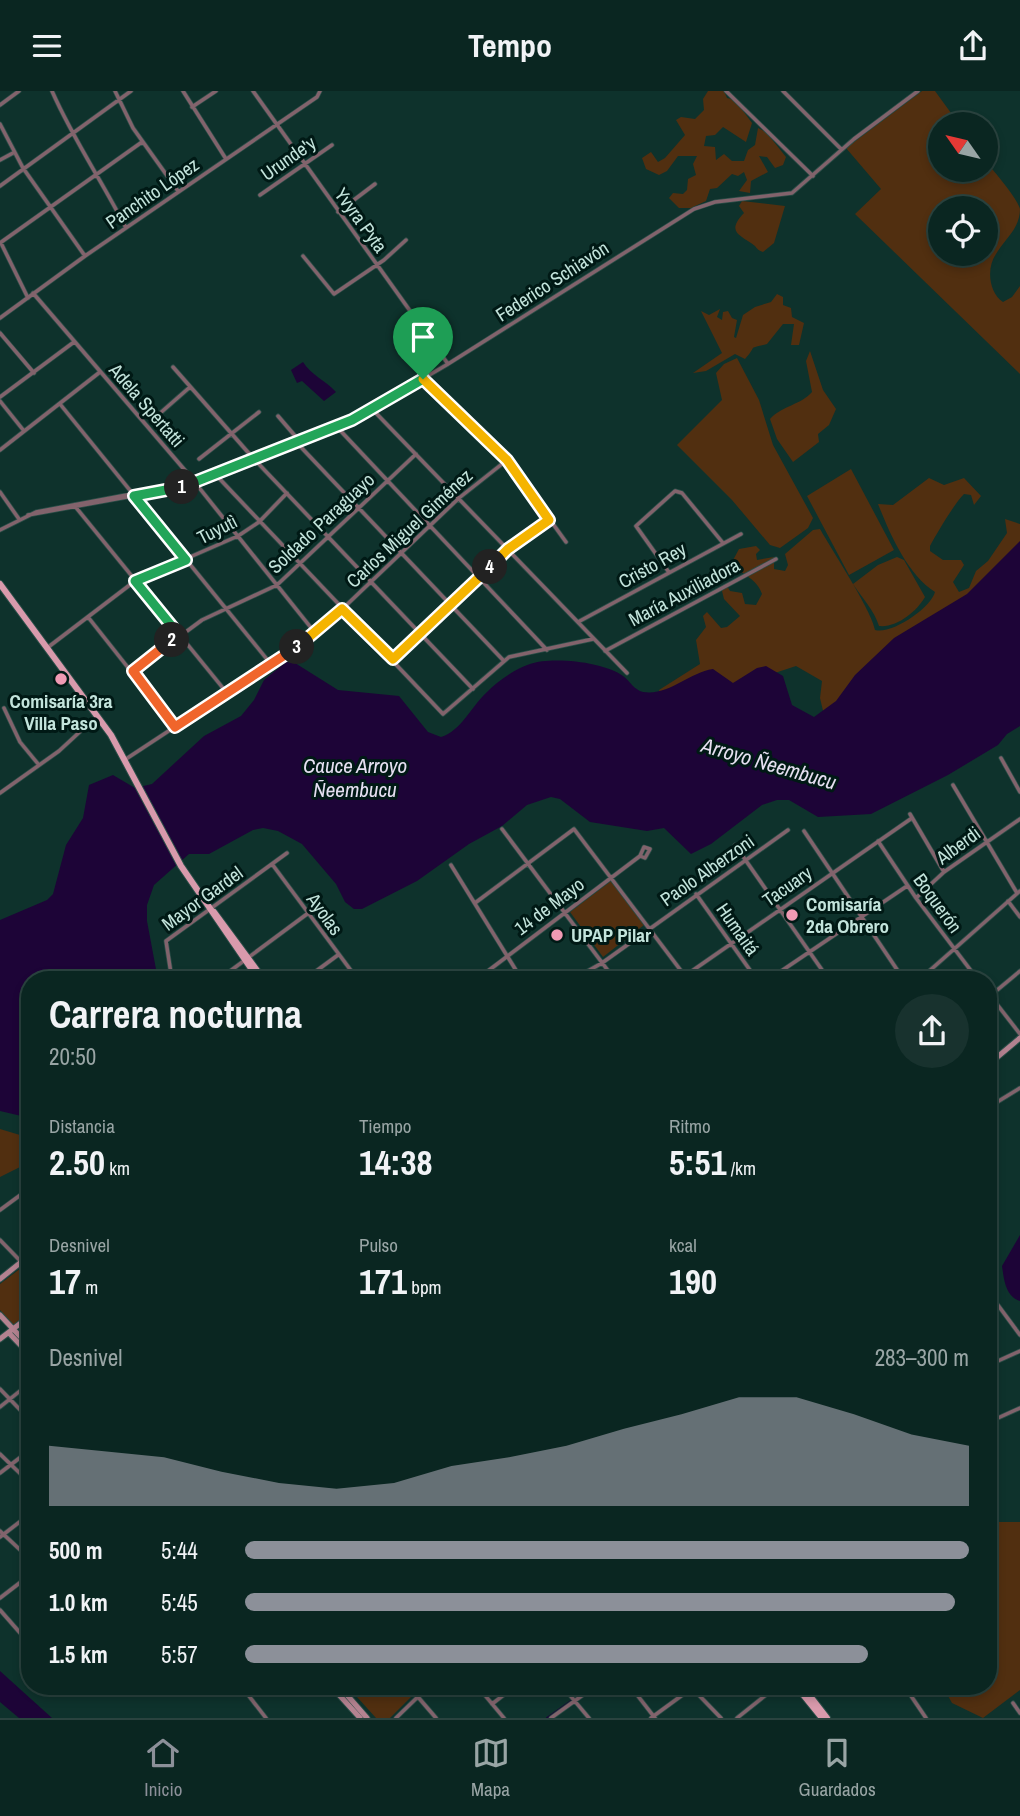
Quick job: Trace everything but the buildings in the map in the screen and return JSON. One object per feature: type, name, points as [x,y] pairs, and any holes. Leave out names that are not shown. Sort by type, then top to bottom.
[{"type":"main road","points":[[0,584],[98,716],[181,866],[255,971]]},
{"type":"main road","points":[[997,1057],[1020,1036]]},
{"type":"main road","points":[[0,1279],[20,1262]]},
{"type":"main road","points":[[0,1315],[21,1344]]},
{"type":"main road","points":[[0,1339],[21,1323]]},
{"type":"main road","points":[[11,1331],[21,1339]]},
{"type":"main road","points":[[340,1695],[367,1718]]},
{"type":"main road","points":[[346,1695],[360,1718]]},
{"type":"main road","points":[[804,1695],[822,1717]]},
{"type":"main road","points":[[808,1695],[822,1717]]},
{"type":"street","points":[[0,105],[19,91]]},
{"type":"street","points":[[52,91],[72,135],[99,175],[126,228]]},
{"type":"street","points":[[115,91],[142,142],[178,191]]},
{"type":"street","points":[[0,186],[131,91]]},
{"type":"street","points":[[183,91],[226,159]]},
{"type":"street","points":[[192,107],[216,91]]},
{"type":"street","name":"Yvyra Pyta","points":[[253,91],[303,165],[448,365]]},
{"type":"street","name":"Panchito López","points":[[0,318],[178,191],[317,97],[320,91]]},
{"type":"street","points":[[726,91],[813,176]]},
{"type":"street","points":[[783,91],[842,149]]},
{"type":"street","name":"Federico Schiavón","points":[[0,530],[28,515],[192,483],[297,443],[373,409],[448,365],[694,209],[715,202],[786,196],[918,91]]},
{"type":"street","points":[[0,124],[13,153],[85,256]]},
{"type":"street","points":[[27,297],[0,242],[51,209],[142,142]]},
{"type":"street","name":"Urunde'y","points":[[260,195],[332,145]]},
{"type":"street","points":[[0,160],[13,153]]},
{"type":"street","points":[[338,212],[375,184]]},
{"type":"street","points":[[303,256],[334,294],[377,265],[406,240]]},
{"type":"street","name":"Adela Spertatti","points":[[33,293],[316,634]]},
{"type":"street","points":[[0,333],[34,373]]},
{"type":"street","points":[[24,431],[0,399],[75,341]]},
{"type":"street","points":[[173,367],[253,458],[473,689]]},
{"type":"street","points":[[0,450],[100,372]]},
{"type":"street","points":[[423,379],[507,460],[566,542]]},
{"type":"street","points":[[158,415],[191,386]]},
{"type":"street","points":[[60,404],[270,663]]},
{"type":"street","points":[[373,409],[627,673]]},
{"type":"street","points":[[199,459],[259,412]]},
{"type":"street","points":[[278,416],[296,437],[297,443],[503,660]]},
{"type":"street","points":[[336,426],[547,650]]},
{"type":"street","name":"Soldado Paraguayo","points":[[133,671],[179,635],[225,609],[277,585],[416,454]]},
{"type":"street","name":"Carlos Miguel Giménez","points":[[124,760],[316,634],[459,498],[507,460]]},
{"type":"street","points":[[215,474],[393,659],[443,715],[503,660],[593,639]]},
{"type":"street","points":[[669,572],[636,526],[675,491],[682,493],[723,543]]},
{"type":"street","points":[[0,492],[19,519]]},
{"type":"street","name":"Tuyutì","points":[[46,648],[135,581],[238,537],[259,522],[287,493]]},
{"type":"street","points":[[75,507],[227,693]]},
{"type":"street","points":[[393,659],[508,549],[549,520]]},
{"type":"street","name":"Cristo Rey","points":[[578,622],[741,534]]},
{"type":"street","name":"María Auxiliadora","points":[[605,651],[776,559]]},
{"type":"street","points":[[88,617],[175,727]]},
{"type":"street","points":[[5,708],[20,742],[40,766]]},
{"type":"street","points":[[0,793],[40,766],[98,716]]},
{"type":"street","points":[[1001,758],[1020,792]]},
{"type":"street","points":[[929,971],[1018,892],[953,786]]},
{"type":"street","name":"Tacuary","points":[[696,971],[730,943],[911,816],[944,872]]},
{"type":"street","name":"Alberdi","points":[[916,898],[944,872],[1020,819]]},
{"type":"street","points":[[502,829],[608,971]]},
{"type":"street","points":[[475,903],[574,829],[682,971]]},
{"type":"street","name":"Paolo Alberzoni","points":[[588,971],[788,830]]},
{"type":"street","points":[[804,831],[829,873],[898,971]]},
{"type":"street","name":"Boquerón","points":[[878,841],[907,886],[971,971]]},
{"type":"street","points":[[735,845],[822,971]]},
{"type":"street","name":"Mayor Gardel","points":[[171,971],[166,941],[287,853]]},
{"type":"street","name":"14 de Mayo","points":[[489,971],[640,856]]},
{"type":"street","name":"Ayolas","points":[[272,864],[351,971]]},
{"type":"street","points":[[451,865],[517,971]]},
{"type":"street","points":[[782,971],[907,886]]},
{"type":"street","name":"Humaitá","points":[[696,894],[750,971]]},
{"type":"street","points":[[1008,901],[1020,917]]},
{"type":"street","points":[[230,971],[307,914]]},
{"type":"street","points":[[316,971],[338,955]]},
{"type":"street","points":[[997,990],[1020,971]]},
{"type":"street","points":[[997,1006],[1020,1036]]},
{"type":"street","points":[[997,1102],[1020,1088]]},
{"type":"street","points":[[0,1210],[21,1195]]},
{"type":"street","points":[[0,1240],[20,1262]]},
{"type":"street","points":[[997,1304],[1020,1335]]},
{"type":"street","points":[[997,1361],[1020,1351]]},
{"type":"street","points":[[0,1389],[21,1411]]},
{"type":"street","points":[[0,1407],[21,1390]]},
{"type":"street","points":[[997,1418],[1020,1408]]},
{"type":"street","points":[[0,1454],[21,1474]]},
{"type":"street","points":[[0,1473],[21,1457]]},
{"type":"street","points":[[21,1520],[1,1534],[21,1551]]},
{"type":"street","points":[[0,1598],[21,1582]]},
{"type":"street","points":[[0,1610],[21,1633]]},
{"type":"street","points":[[248,1695],[266,1718]]},
{"type":"street","points":[[485,1695],[504,1718]]},
{"type":"street","points":[[492,1704],[504,1695]]},
{"type":"street","points":[[570,1695],[589,1718]]},
{"type":"street","points":[[551,1718],[583,1695]]},
{"type":"street","points":[[637,1695],[653,1717],[681,1695]]},
{"type":"street","points":[[699,1695],[721,1718]]},
{"type":"street","points":[[737,1718],[766,1695]]},
{"type":"street","points":[[910,1695],[926,1718]]},
{"type":"street","points":[[396,1718],[418,1697],[436,1718]]},
{"type":"street","points":[[1013,1703],[1020,1713]]},
{"type":"street","points":[[348,1718],[356,1710]]},
{"type":"shaded area","points":[[708,91],[724,91],[727,98],[735,100],[752,123],[746,142],[723,127],[715,135],[706,136],[704,146],[715,147],[716,160],[724,154],[732,161],[744,161],[748,150],[755,145],[758,128],[766,132],[786,157],[783,165],[775,168],[767,157],[759,156],[768,172],[751,181],[750,193],[739,191],[747,180],[744,172],[738,176],[732,174],[717,188],[710,189],[706,201],[691,208],[679,208],[669,198],[673,193],[683,194],[687,190],[688,179],[696,175],[693,164],[697,156],[678,156],[667,171],[659,175],[646,169],[642,158],[651,152],[658,162],[665,158],[685,135],[676,120],[681,117],[695,119],[704,110],[703,99]]},
{"type":"shaded area","points":[[922,91],[935,91],[950,112],[928,112],[928,182],[998,182],[998,176],[1020,209],[1017,223],[998,251],[998,196],[928,196],[928,266],[991,266],[992,287],[1003,302],[1012,297],[1020,286],[1020,374],[855,214],[881,189],[846,148]]},
{"type":"shaded area","points":[[742,201],[785,206],[774,243],[763,252],[740,236],[735,229],[744,213],[739,206]]},
{"type":"shaded area","points":[[777,294],[783,297],[783,305],[791,308],[792,317],[804,323],[799,345],[791,345],[794,324],[783,324],[767,344],[753,348],[745,359],[735,354],[706,371],[693,373],[722,353],[701,311],[709,315],[720,309],[717,317],[722,320],[723,312],[728,311],[732,318],[737,320],[736,338],[743,315],[755,307],[771,302]]},
{"type":"shaded area","points":[[810,351],[823,390],[836,409],[829,425],[818,434],[819,442],[793,462],[777,439],[770,419],[812,392],[806,361]]},
{"type":"shaded area","points":[[737,358],[759,400],[773,445],[813,518],[808,528],[780,548],[770,545],[732,500],[677,445],[722,400],[716,373],[724,364]]},
{"type":"shaded area","points":[[851,469],[894,550],[849,575],[807,496]]},
{"type":"shaded area","points":[[929,478],[944,485],[964,478],[981,496],[974,505],[971,495],[964,494],[930,546],[930,551],[943,560],[961,560],[964,565],[953,582],[959,592],[969,588],[976,571],[988,561],[1007,533],[1005,519],[1020,524],[1020,543],[994,579],[824,715],[820,698],[822,681],[796,666],[757,679],[661,695],[659,690],[700,664],[696,640],[706,627],[703,616],[707,612],[721,628],[727,627],[740,616],[724,599],[721,587],[727,586],[730,591],[742,593],[745,604],[756,605],[762,594],[753,581],[731,564],[739,549],[756,546],[760,550],[756,554],[757,560],[774,557],[774,569],[785,571],[788,565],[785,554],[813,530],[820,529],[859,595],[875,630],[891,628],[910,619],[926,605],[935,592],[908,564],[878,504],[893,505]]},
{"type":"shaded area","points":[[897,557],[904,560],[925,597],[906,617],[893,624],[879,626],[853,584],[878,565]]},
{"type":"shaded area","points":[[611,881],[644,925],[603,957],[570,912]]},
{"type":"shaded area","points":[[0,1129],[21,1135],[21,1166],[0,1177]]},
{"type":"shaded area","points":[[21,1268],[21,1322],[15,1327],[0,1310],[0,1284]]},
{"type":"shaded area","points":[[997,1522],[1020,1522],[1020,1690],[983,1718],[952,1703],[948,1695],[997,1695]]},
{"type":"shaded area","points":[[355,1695],[413,1695],[390,1718],[376,1718]]},
{"type":"water","points":[[303,362],[336,392],[324,401],[302,381],[297,383],[291,370]]},
{"type":"water","name":"Cauce Arroyo Ñeembucu","points":[[1020,541],[1020,726],[1007,734],[998,745],[948,775],[871,814],[818,817],[789,800],[777,800],[762,805],[711,844],[691,854],[664,828],[647,831],[590,822],[560,799],[551,797],[527,805],[502,826],[469,844],[417,881],[362,909],[354,909],[345,902],[336,884],[302,844],[278,831],[263,828],[253,830],[209,854],[189,854],[154,885],[147,905],[147,921],[156,971],[21,971],[21,1116],[0,1111],[0,920],[47,900],[53,894],[66,845],[83,818],[89,785],[113,775],[135,788],[152,784],[204,736],[241,716],[254,700],[264,680],[286,662],[295,663],[338,690],[399,696],[428,732],[441,737],[454,730],[486,693],[506,676],[530,664],[551,661],[604,667],[623,676],[643,692],[661,691],[713,669],[733,683],[757,668],[766,666],[783,676],[792,705],[814,717],[836,701],[855,675],[894,638],[967,594]]},
{"type":"water","points":[[1020,1235],[1020,1301],[1008,1291],[1002,1266]]},
{"type":"water","points":[[0,1671],[21,1690],[21,1695],[27,1695],[52,1718],[19,1718],[0,1702]]},
{"type":"waterway","points":[[547,1718],[571,1701]]},
{"type":"place","name":"Comisaría 3ra Villa Paso","points":[[61,679]]},
{"type":"place","name":"Comisaría 2da Obrero","points":[[792,915]]},
{"type":"place","name":"UPAP Pilar","points":[[557,935]]},
{"type":"route","points":[[423,379],[507,460],[549,520],[508,549],[393,659],[342,609],[316,634],[175,727],[133,671],[179,635],[135,581],[186,560],[134,496],[182,487],[297,443],[352,420],[423,379]]},
{"type":"water label","name":"Arroyo Ñeembucu","points":[[769,764]]}]
